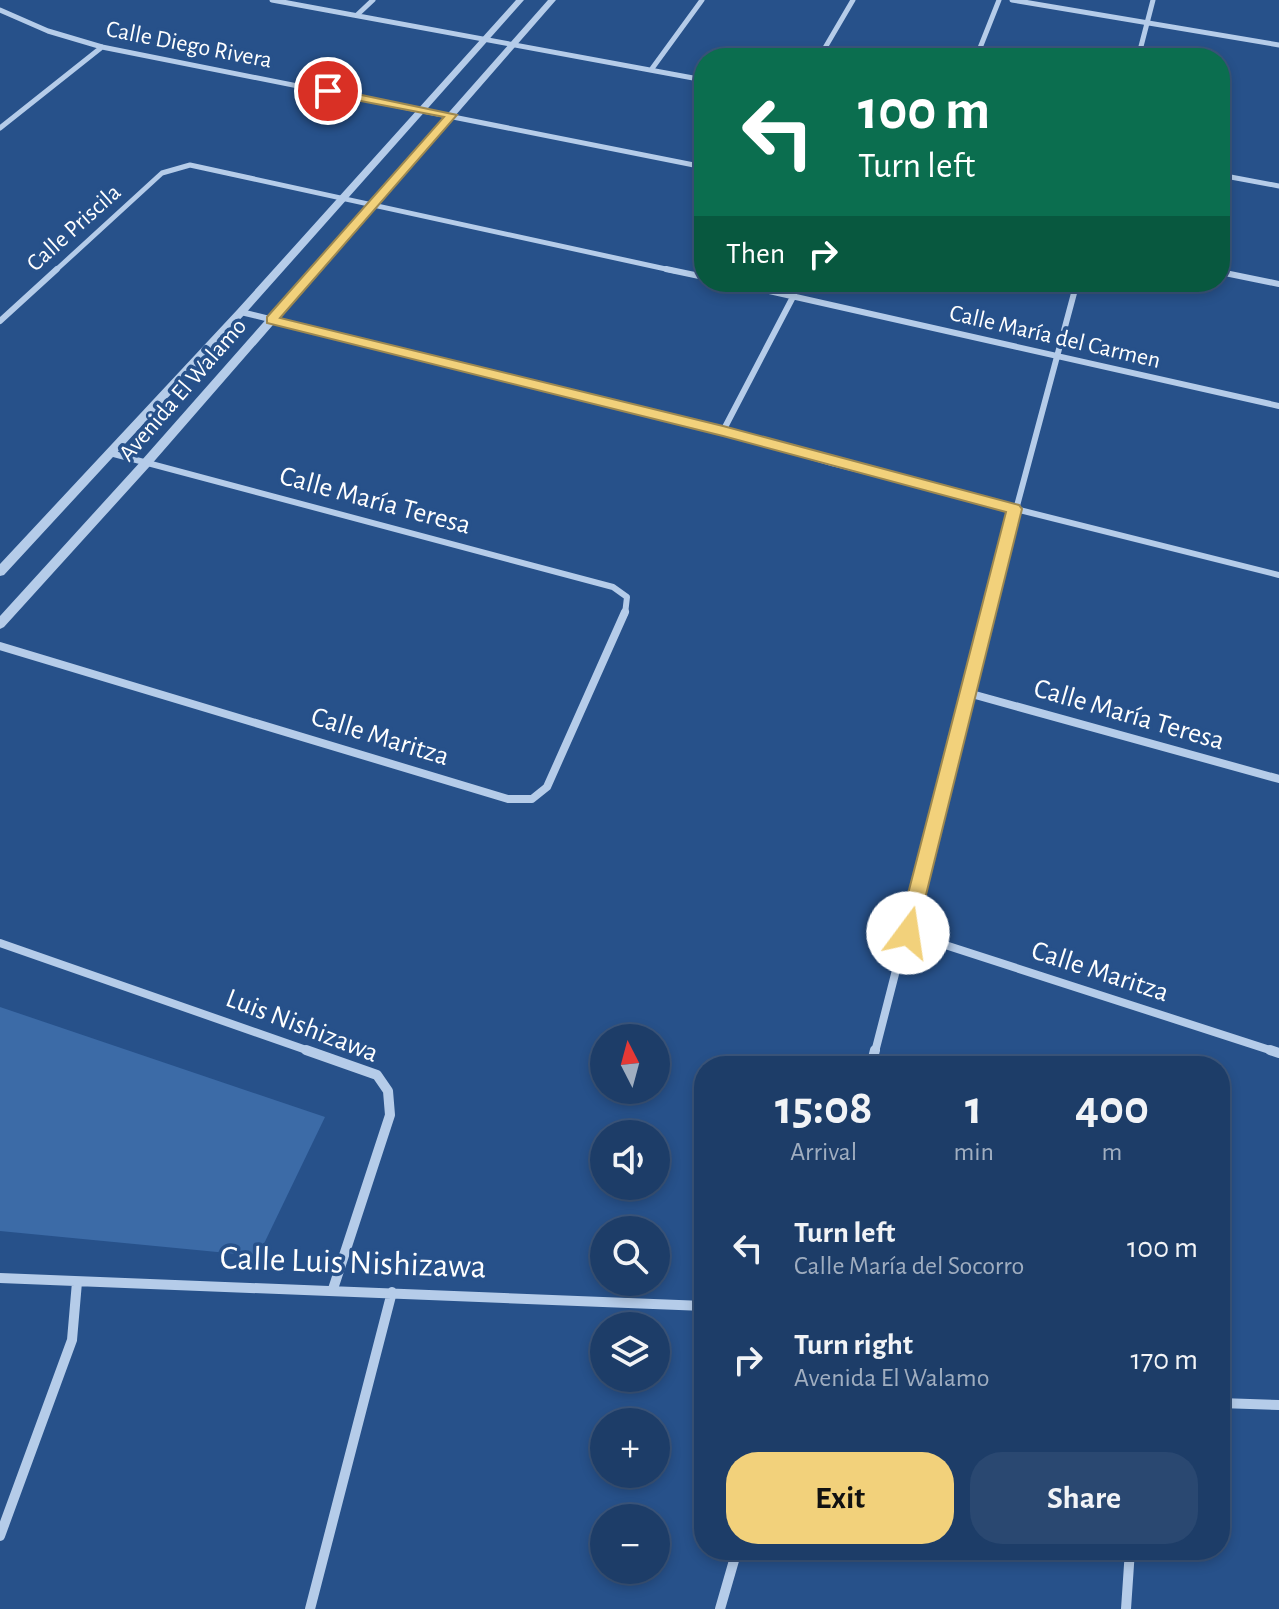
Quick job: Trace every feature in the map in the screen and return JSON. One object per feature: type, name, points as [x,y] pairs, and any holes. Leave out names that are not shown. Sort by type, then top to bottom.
[{"type":"street","points":[[272,0],[694,78]]},
{"type":"street","points":[[357,15],[373,0]]},
{"type":"street","name":"Avenida El Walamo","points":[[0,572],[241,312],[520,0]]},
{"type":"street","name":"Avenida El Walamo","points":[[0,624],[146,463],[552,0]]},
{"type":"street","points":[[651,70],[702,0]]},
{"type":"street","points":[[825,48],[853,0]]},
{"type":"street","points":[[980,48],[999,0]]},
{"type":"street","points":[[1012,0],[1279,45]]},
{"type":"street","points":[[1141,48],[1153,0]]},
{"type":"street","name":"Calle Diego Rivera","points":[[0,10],[48,31],[102,47],[694,165]]},
{"type":"street","points":[[0,128],[102,47]]},
{"type":"street","points":[[0,118],[10,119]]},
{"type":"street","name":"Calle Priscila","points":[[0,321],[162,173],[175,167],[190,165],[342,198]]},
{"type":"street","points":[[1230,177],[1279,186]]},
{"type":"street","points":[[342,198],[694,275]]},
{"type":"street","points":[[1230,274],[1279,284]]},
{"type":"street","name":"Calle María del Carmen","points":[[779,292],[1279,406]]},
{"type":"street","points":[[874,1056],[908,933],[1014,509],[1074,292]]},
{"type":"street","points":[[723,431],[794,295]]},
{"type":"street","points":[[241,312],[723,431],[1014,509],[1279,575]]},
{"type":"street","name":"Calle María Teresa","points":[[110,453],[613,587],[627,597]]},
{"type":"street","name":"Calle Maritza","points":[[0,646],[508,799],[532,799],[547,787],[625,614],[627,597]]},
{"type":"street","name":"Calle María Teresa","points":[[968,693],[1279,779]]},
{"type":"street","name":"Calle Maritza","points":[[908,933],[1279,1053]]},
{"type":"street","name":"Luis Nishizawa","points":[[0,943],[377,1075],[388,1091],[390,1115],[333,1289]]},
{"type":"street","name":"Calle Luis Nishizawa","points":[[0,1278],[694,1306]]},
{"type":"street","points":[[0,1536],[72,1340],[77,1282]]},
{"type":"street","points":[[310,1609],[392,1292]]},
{"type":"street","points":[[1230,1403],[1279,1405]]},
{"type":"street","points":[[720,1609],[734,1560]]},
{"type":"street","points":[[1126,1609],[1129,1560]]},
{"type":"shaded area","points":[[0,1007],[325,1117],[258,1256],[0,1231]]},
{"type":"route","points":[[328,91],[451,115],[271,320],[723,431],[832,463],[1014,509],[908,933]]}]
